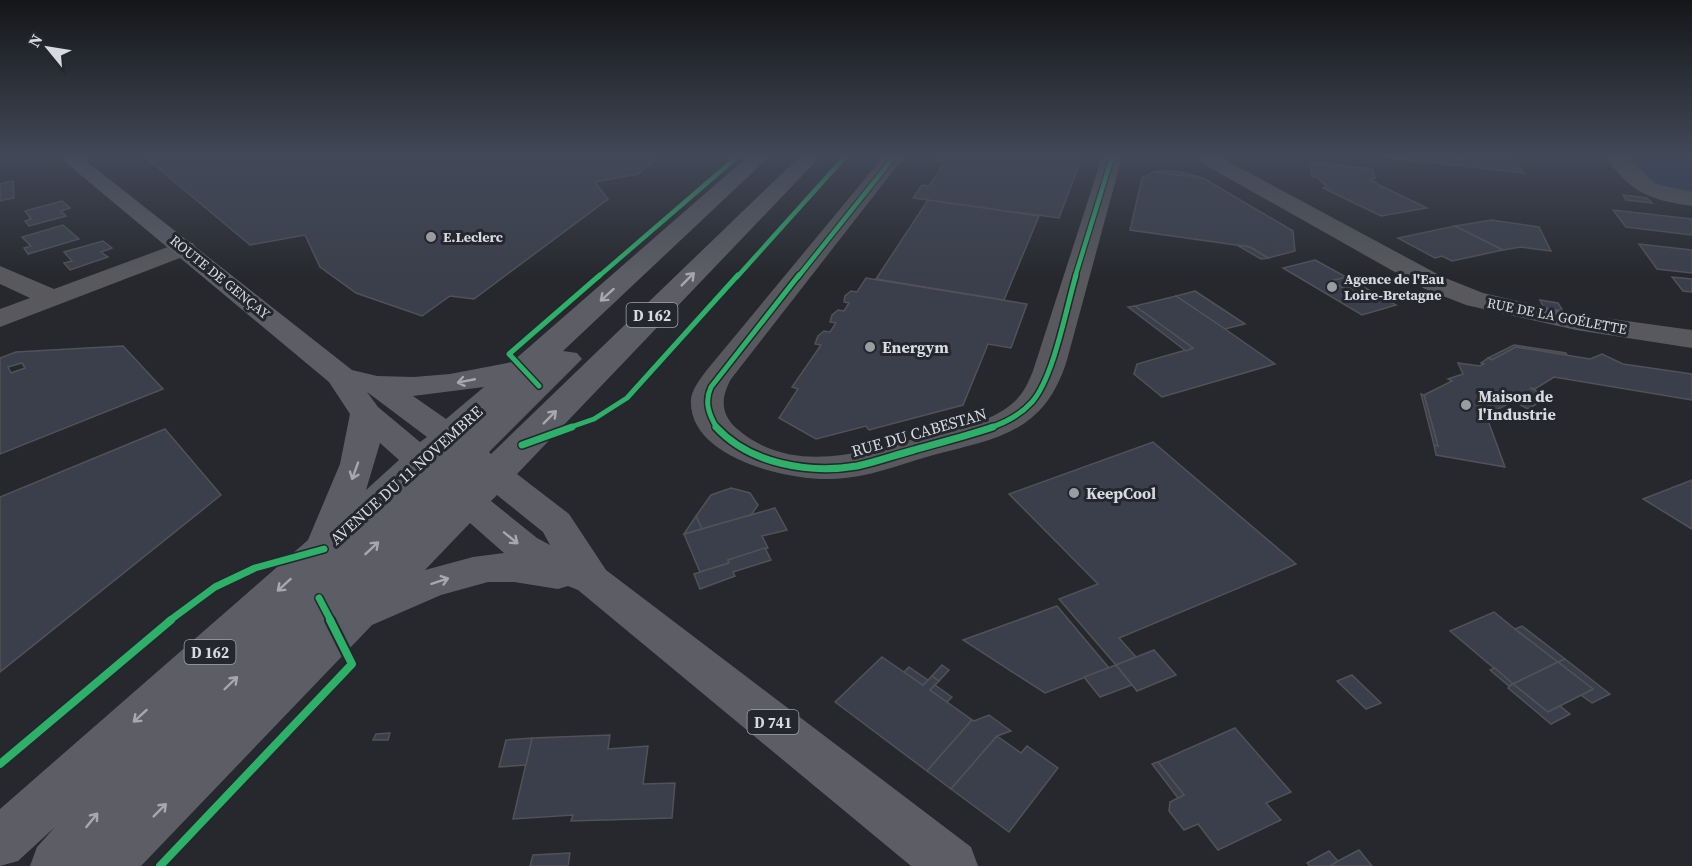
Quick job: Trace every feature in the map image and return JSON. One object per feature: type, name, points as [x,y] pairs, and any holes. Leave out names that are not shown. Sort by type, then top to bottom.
[{"type":"main road","name":"ROUTE DE GENÇAY","points":[[120,197],[457,467],[523,548],[592,580],[952,866]]},
{"type":"main road","name":"AVENUE DU 11 NOVEMBRE","points":[[104,866],[348,620],[457,467],[523,369],[713,197]]},
{"type":"main road","name":"AVENUE DU 11 NOVEMBRE","points":[[0,843],[324,549],[457,467],[765,197]]},
{"type":"main road","points":[[56,866],[105,805],[640,289],[697,212]]},
{"type":"main road","points":[[324,549],[357,467],[366,435],[371,399],[408,388],[444,386],[523,369]]},
{"type":"main road","points":[[348,620],[402,593],[489,568],[528,569],[592,580]]},
{"type":"street","name":"RUE DU CABESTAN","points":[[861,197],[717,377],[707,397],[709,414],[716,427],[729,440],[753,453],[777,462],[814,469],[860,465],[988,429],[1016,415],[1033,401],[1042,385],[1100,197]]},
{"type":"street","name":"RUE DE LA GOÉLETTE","points":[[1278,197],[1434,283],[1475,299],[1576,322],[1692,339]]},
{"type":"street","points":[[0,319],[184,248]]},
{"type":"street","points":[[0,274],[54,299],[91,293],[145,276],[210,268]]},
{"type":"building","points":[[0,197],[14,197],[14,198],[0,201]]},
{"type":"building","points":[[193,197],[608,199],[474,299],[450,296],[422,316],[356,293],[320,267],[305,235],[250,245]]},
{"type":"building","points":[[913,197],[1067,197],[1059,218]]},
{"type":"building","points":[[1138,197],[1236,197],[1293,231],[1295,251],[1268,258],[1250,247],[1130,230]]},
{"type":"building","points":[[1342,197],[1405,197],[1427,208],[1381,216]]},
{"type":"building","points":[[1624,197],[1642,197],[1647,198],[1652,203],[1626,200]]},
{"type":"building","points":[[928,200],[1039,216],[1004,300],[876,279]]},
{"type":"building","points":[[62,201],[70,208],[61,211],[66,216],[29,226],[25,221],[31,219],[25,211]]},
{"type":"building","points":[[1613,210],[1692,219],[1692,235],[1626,227]]},
{"type":"building","points":[[1491,220],[1539,227],[1551,251],[1521,247],[1503,250],[1455,226]]},
{"type":"building","points":[[63,225],[79,239],[28,254],[24,248],[31,246],[22,237]]},
{"type":"building","points":[[1455,226],[1503,250],[1452,261],[1442,256],[1435,258],[1398,238]]},
{"type":"building","points":[[103,241],[112,248],[101,252],[108,257],[70,270],[64,263],[72,261],[64,252]]},
{"type":"building","points":[[1639,244],[1692,250],[1692,273],[1657,269]]},
{"type":"building","points":[[1237,245],[1250,247],[1268,258],[1261,259]]},
{"type":"building","points":[[1315,260],[1346,277],[1331,281],[1347,290],[1362,286],[1396,305],[1362,315],[1283,268]]},
{"type":"building","points":[[1346,277],[1362,286],[1347,290],[1331,281]]},
{"type":"building","points":[[1672,277],[1692,279],[1692,292],[1683,291]]},
{"type":"building","points":[[866,278],[1027,304],[1011,348],[988,344],[963,405],[869,430],[866,426],[816,439],[779,418],[798,389],[792,387],[821,345],[815,344],[818,336],[824,331],[830,332],[836,323],[830,322],[832,315],[838,310],[844,311],[849,303],[844,302],[845,296],[851,291],[857,292]]},
{"type":"building","points":[[1195,291],[1245,324],[1225,329],[1176,296]]},
{"type":"building","points":[[1176,296],[1275,364],[1162,397],[1134,374],[1137,364],[1193,348],[1135,306]]},
{"type":"building","points":[[1540,300],[1558,303],[1563,311],[1544,308]]},
{"type":"building","points":[[1135,306],[1193,348],[1186,351],[1128,307]]},
{"type":"building","points":[[1514,345],[1567,355],[1516,347],[1492,360],[1488,358]]},
{"type":"building","points":[[123,346],[163,389],[0,454],[0,358],[16,352]],"holes":[[[22,363],[25,368],[11,373],[8,367]]]},
{"type":"building","name":"Maison de l'Industrie","points":[[1516,347],[1590,359],[1602,354],[1623,364],[1692,374],[1692,400],[1554,377],[1535,389],[1530,388],[1549,397],[1528,409],[1510,399],[1512,402],[1486,415],[1505,467],[1436,455],[1434,445],[1438,446],[1424,395],[1452,381],[1448,379],[1463,374],[1458,363],[1480,366],[1488,358],[1492,360]]},
{"type":"building","points":[[1421,394],[1424,395],[1438,446],[1434,445]]},
{"type":"building","points":[[165,429],[221,495],[0,672],[0,497]]},
{"type":"building","points":[[1153,442],[1296,564],[1119,638],[1136,657],[1116,665],[1059,599],[1098,584],[1009,494]]},
{"type":"building","points":[[1692,480],[1692,529],[1643,499]]},
{"type":"building","points":[[731,488],[750,493],[758,505],[751,515],[702,529],[696,516],[711,495]]},
{"type":"building","points":[[775,508],[787,530],[762,536],[768,548],[728,560],[729,563],[700,572],[684,534]]},
{"type":"building","points":[[696,516],[702,529],[684,534]]},
{"type":"building","points":[[765,548],[771,560],[733,572],[735,576],[700,589],[694,574]]},
{"type":"building","points":[[1057,606],[1109,668],[1045,693],[963,640]]},
{"type":"building","points":[[1494,612],[1558,662],[1513,684],[1450,631]]},
{"type":"building","points":[[1522,626],[1565,659],[1558,662],[1515,629]]},
{"type":"building","points":[[1154,650],[1176,675],[1137,691],[1116,665]]},
{"type":"building","points":[[882,657],[923,685],[932,676],[939,681],[930,690],[972,720],[927,771],[835,702]]},
{"type":"building","points":[[1565,659],[1610,694],[1592,703],[1581,695],[1593,689],[1558,662]]},
{"type":"building","points":[[1558,662],[1593,689],[1548,712],[1513,684]]},
{"type":"building","points":[[942,665],[949,670],[939,681],[932,676]]},
{"type":"building","points":[[1116,665],[1132,685],[1100,697],[1084,677]]},
{"type":"building","points":[[909,667],[928,680],[923,685],[904,672]]},
{"type":"building","points":[[1495,668],[1513,684],[1509,686],[1490,670]]},
{"type":"building","points":[[1352,675],[1381,703],[1366,709],[1337,681]]},
{"type":"building","points":[[1513,684],[1548,712],[1560,706],[1570,714],[1551,724],[1508,688]]},
{"type":"building","points":[[935,685],[952,697],[947,702],[930,690]]},
{"type":"building","points":[[989,715],[1011,731],[997,736],[951,789],[927,771],[972,720]]},
{"type":"building","points":[[1235,728],[1291,792],[1266,803],[1281,820],[1218,850],[1198,824],[1184,830],[1169,811],[1170,802],[1184,795],[1158,762]]},
{"type":"building","points":[[390,733],[388,740],[373,740],[376,734]]},
{"type":"building","points":[[610,735],[608,749],[648,746],[643,784],[675,783],[672,818],[571,821],[573,815],[513,819],[532,738]]},
{"type":"building","points":[[997,736],[1021,753],[1027,746],[1058,768],[1009,832],[951,789]]},
{"type":"building","points":[[532,738],[526,765],[499,767],[506,740]]},
{"type":"building","points":[[1158,762],[1184,795],[1178,798],[1152,764]]},
{"type":"building","points":[[1359,850],[1372,866],[1330,866],[1338,861]]},
{"type":"building","points":[[1329,851],[1338,861],[1330,866],[1310,866],[1307,863]]},
{"type":"building","points":[[570,853],[568,866],[530,866],[533,855]]},
{"type":"cycle path","points":[[539,386],[509,354],[690,197]]},
{"type":"cycle path","points":[[522,445],[594,419],[627,398],[808,197]]},
{"type":"cycle path","points":[[861,197],[717,377],[707,398],[709,414],[717,428],[730,440],[764,458],[800,467],[827,468],[861,465],[961,438],[995,426],[1024,410],[1040,391],[1048,371],[1100,197]]},
{"type":"cycle path","points":[[0,764],[181,611],[215,587],[255,568],[324,549]]},
{"type":"cycle path","points":[[160,866],[352,664],[319,598]]},
{"type":"place","name":"E.Leclerc","points":[[431,237]]},
{"type":"place","name":"Agence de l'Eau Loire-Bretagne","points":[[1332,287]]},
{"type":"place","name":"Energym","points":[[870,347]]},
{"type":"place","name":"Maison de l'Industrie","points":[[1466,405]]},
{"type":"place","name":"KeepCool","points":[[1074,493]]}]
